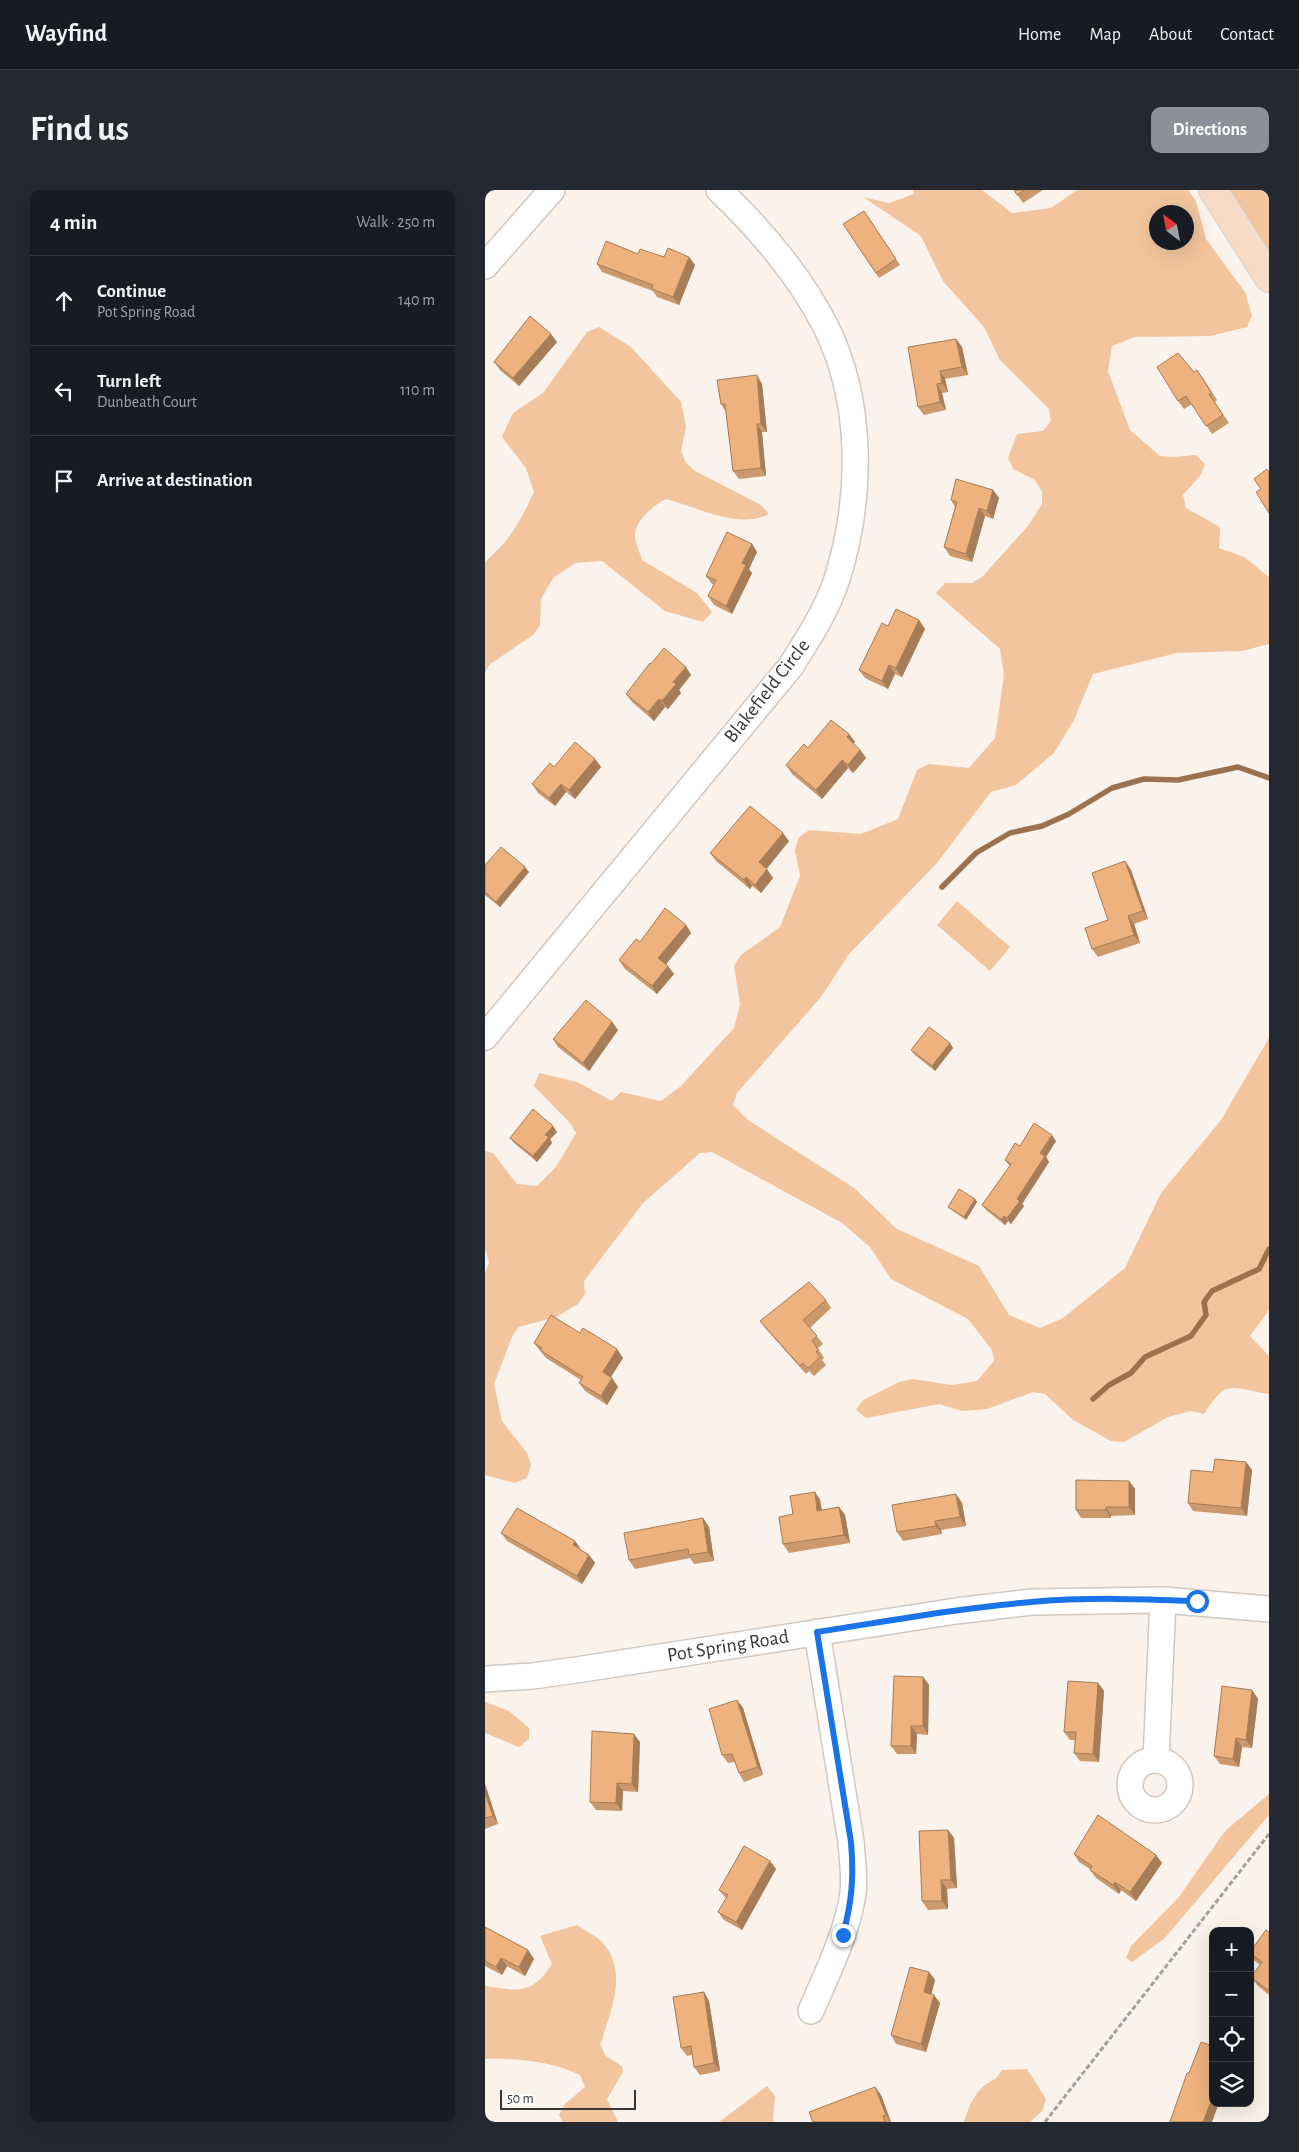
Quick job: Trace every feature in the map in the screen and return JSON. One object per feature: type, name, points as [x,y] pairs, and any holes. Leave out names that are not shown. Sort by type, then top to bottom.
[{"type":"main road","points":[[1213,190],[1269,278]]},
{"type":"street","points":[[485,266],[553,190]]},
{"type":"street","name":"Blakefield Circle","points":[[485,1037],[791,666],[814,629],[837,581],[850,530],[855,479],[854,425],[844,373],[826,328],[802,285],[773,245],[719,190]]},
{"type":"street","points":[[1156,1760],[1163,1600]]},
{"type":"street","name":"Pot Spring Road","points":[[485,1678],[533,1676],[956,1611],[1032,1602],[1163,1600],[1269,1609]]},
{"type":"street","points":[[811,2011],[843,1935],[853,1892],[851,1842],[817,1632]]},
{"type":"path","points":[[1045,2122],[1269,1834]]},
{"type":"shaded area","points":[[913,190],[982,190],[1012,213],[1051,208],[1077,190],[1188,190],[1196,201],[1206,239],[1245,292],[1252,315],[1247,327],[1210,336],[1135,337],[1112,346],[1108,371],[1130,430],[1160,456],[1196,455],[1205,464],[1200,476],[1183,495],[1186,508],[1220,527],[1219,548],[1244,557],[1269,577],[1269,644],[1242,651],[1177,653],[1093,674],[1074,720],[1054,753],[1016,785],[991,792],[937,863],[849,954],[821,997],[737,1093],[733,1105],[748,1120],[854,1188],[897,1229],[979,1266],[1009,1315],[1040,1328],[1063,1318],[1125,1268],[1161,1193],[1221,1120],[1269,1038],[1269,1310],[1250,1336],[1269,1356],[1269,1394],[1237,1388],[1224,1390],[1204,1414],[1191,1411],[1168,1417],[1124,1442],[1111,1441],[1073,1420],[1045,1394],[1033,1392],[987,1409],[962,1411],[939,1404],[866,1418],[856,1410],[863,1400],[899,1382],[912,1379],[952,1385],[977,1381],[994,1361],[992,1350],[968,1319],[891,1279],[870,1247],[842,1223],[712,1152],[700,1153],[643,1203],[584,1281],[585,1294],[578,1304],[556,1317],[519,1327],[512,1337],[494,1384],[502,1421],[527,1453],[531,1465],[527,1478],[515,1483],[485,1475],[485,1273],[489,1263],[485,1247],[485,1151],[493,1153],[517,1184],[537,1186],[556,1167],[576,1133],[570,1123],[534,1086],[539,1073],[577,1082],[612,1101],[621,1092],[661,1101],[681,1086],[734,1028],[740,1004],[734,966],[741,955],[780,927],[800,876],[795,851],[798,838],[809,830],[861,834],[898,819],[917,770],[929,764],[969,768],[995,738],[1004,675],[1000,649],[936,593],[945,583],[972,583],[983,576],[1028,526],[1042,504],[1042,491],[1035,480],[1013,469],[1008,458],[1017,434],[1043,431],[1051,421],[1049,409],[1000,360],[984,327],[943,281],[921,236],[863,197],[889,203],[914,194]]},
{"type":"shaded area","points":[[1228,190],[1269,190],[1269,255]]},
{"type":"shaded area","points":[[599,327],[631,347],[681,402],[686,427],[681,451],[686,463],[695,471],[761,505],[769,514],[745,520],[731,518],[718,516],[666,499],[651,509],[641,520],[636,531],[636,543],[642,560],[697,593],[712,612],[703,622],[665,611],[602,561],[576,563],[554,577],[541,599],[540,625],[533,635],[489,665],[485,673],[485,562],[514,530],[534,492],[526,468],[502,437],[513,413],[543,393],[587,332]]},
{"type":"shaded area","points":[[957,901],[1010,947],[990,971],[937,925]]},
{"type":"shaded area","points":[[485,1702],[509,1711],[529,1728],[529,1739],[519,1747],[485,1733]]},
{"type":"shaded area","points":[[1269,1794],[1269,1815],[1164,1939],[1132,1962],[1126,1958],[1131,1946],[1179,1897],[1225,1831]]},
{"type":"shaded area","points":[[577,1925],[603,1943],[611,1955],[615,1967],[615,1993],[600,2045],[606,2056],[622,2066],[623,2072],[607,2099],[618,2122],[563,2122],[559,2115],[565,2104],[585,2087],[580,2075],[557,2066],[534,2061],[485,2059],[485,1986],[523,1989],[531,1986],[545,1974],[552,1964],[540,1936]]},
{"type":"shaded area","points":[[1027,2069],[1046,2099],[1042,2111],[1030,2122],[964,2122],[974,2098],[1002,2070]]},
{"type":"shaded area","points":[[767,2086],[775,2096],[773,2122],[719,2122]]},
{"type":"building","points":[[1014,190],[1025,190],[1017,195]]},
{"type":"building","points":[[864,211],[896,259],[876,273],[843,224]]},
{"type":"building","points":[[606,241],[638,254],[640,249],[664,257],[668,248],[689,257],[673,297],[652,289],[653,285],[597,264]]},
{"type":"building","points":[[530,316],[551,334],[513,378],[494,362]]},
{"type":"building","points":[[956,339],[962,367],[940,371],[942,383],[937,384],[940,402],[918,407],[908,347]]},
{"type":"building","points":[[1178,353],[1194,372],[1197,370],[1211,392],[1209,394],[1223,415],[1206,426],[1186,396],[1178,401],[1157,367]]},
{"type":"building","points":[[757,375],[761,424],[757,424],[761,468],[733,471],[725,404],[721,404],[717,380]]},
{"type":"building","points":[[1267,469],[1269,473],[1269,513],[1256,492],[1261,489],[1254,479]]},
{"type":"building","points":[[956,479],[993,490],[987,511],[979,508],[966,554],[944,547],[957,502],[951,500]]},
{"type":"building","points":[[727,532],[752,544],[742,563],[746,565],[726,606],[708,596],[716,580],[706,576]]},
{"type":"building","points":[[896,609],[919,620],[896,668],[889,665],[882,681],[859,670],[882,623],[888,626]]},
{"type":"building","points":[[664,648],[686,667],[673,682],[676,684],[662,701],[659,699],[648,712],[626,694]]},
{"type":"building","points":[[831,720],[849,734],[847,737],[860,750],[848,765],[842,760],[816,790],[786,765],[804,744],[808,748]]},
{"type":"building","points":[[575,742],[595,759],[569,790],[561,784],[549,798],[532,784],[550,763],[554,767]]},
{"type":"building","points":[[750,806],[783,833],[759,862],[767,869],[755,885],[746,877],[744,880],[710,853]]},
{"type":"building","points":[[501,847],[525,867],[496,902],[485,892],[485,865]]},
{"type":"building","points":[[1125,861],[1143,911],[1128,916],[1134,935],[1092,949],[1085,928],[1108,920],[1092,873]]},
{"type":"building","points":[[665,908],[686,925],[658,958],[668,966],[652,986],[619,960],[636,939],[640,942]]},
{"type":"building","points":[[586,1000],[612,1022],[583,1063],[553,1039]]},
{"type":"building","points":[[929,1027],[950,1043],[932,1066],[911,1050]]},
{"type":"building","points":[[533,1109],[553,1126],[545,1135],[549,1137],[533,1156],[510,1138]]},
{"type":"building","points":[[1034,1123],[1052,1135],[1040,1153],[1045,1156],[1017,1199],[1020,1201],[1007,1218],[1004,1216],[1001,1219],[982,1205],[1011,1164],[1005,1160],[1015,1143],[1020,1146]]},
{"type":"building","points":[[959,1189],[975,1199],[964,1217],[948,1207]]},
{"type":"building","points":[[809,1282],[826,1300],[803,1320],[817,1336],[812,1340],[820,1357],[808,1368],[803,1363],[800,1366],[760,1321]]},
{"type":"building","points":[[551,1315],[580,1333],[583,1328],[617,1349],[603,1372],[612,1378],[601,1396],[579,1383],[583,1377],[540,1350],[542,1348],[534,1343]]},
{"type":"building","points":[[1215,1459],[1246,1462],[1241,1508],[1188,1503],[1191,1470],[1213,1472]]},
{"type":"building","points":[[1076,1480],[1129,1481],[1129,1507],[1106,1507],[1106,1510],[1076,1510]]},
{"type":"building","points":[[815,1492],[817,1511],[839,1507],[844,1535],[783,1544],[779,1517],[793,1514],[790,1496]]},
{"type":"building","points":[[956,1494],[960,1517],[935,1521],[936,1526],[897,1532],[892,1505]]},
{"type":"building","points":[[517,1508],[575,1541],[573,1545],[589,1555],[577,1576],[501,1533]]},
{"type":"building","points":[[703,1518],[708,1552],[689,1555],[688,1549],[629,1560],[624,1533]]},
{"type":"building","points":[[894,1676],[923,1677],[923,1726],[911,1726],[911,1746],[891,1746]]},
{"type":"building","points":[[1068,1681],[1098,1683],[1093,1754],[1074,1753],[1076,1732],[1064,1732]]},
{"type":"building","points":[[1222,1686],[1252,1690],[1246,1740],[1236,1738],[1233,1759],[1214,1756]]},
{"type":"building","points":[[737,1700],[758,1767],[739,1773],[732,1754],[722,1755],[709,1709]]},
{"type":"building","points":[[592,1731],[634,1734],[632,1784],[617,1783],[616,1803],[590,1802]]},
{"type":"building","points":[[485,1793],[493,1816],[485,1818]]},
{"type":"building","points":[[1098,1815],[1156,1855],[1130,1892],[1115,1882],[1113,1885],[1090,1870],[1092,1866],[1074,1854]]},
{"type":"building","points":[[948,1830],[951,1880],[941,1880],[942,1901],[922,1901],[919,1831]]},
{"type":"building","points":[[744,1846],[770,1861],[736,1922],[718,1912],[728,1895],[719,1890]]},
{"type":"building","points":[[485,1927],[528,1950],[519,1967],[501,1958],[496,1967],[485,1961]]},
{"type":"building","points":[[1266,1930],[1269,1932],[1269,1991],[1254,1979],[1254,1973],[1262,1962],[1254,1956],[1254,1946]]},
{"type":"building","points":[[910,1967],[929,1972],[924,1992],[934,1995],[921,2044],[891,2035]]},
{"type":"building","points":[[704,1992],[714,2063],[694,2067],[691,2046],[681,2048],[673,1997]]},
{"type":"building","points":[[1201,2042],[1209,2045],[1209,2106],[1203,2122],[1170,2122],[1187,2073],[1189,2073]]},
{"type":"building","points":[[875,2087],[886,2115],[883,2116],[885,2122],[813,2122],[809,2112]]},
{"type":"waterway","points":[[942,887],[976,853],[1010,833],[1042,826],[1069,814],[1112,788],[1144,779],[1178,780],[1238,767],[1269,778]]},
{"type":"waterway","points":[[1093,1399],[1109,1385],[1131,1373],[1145,1357],[1191,1336],[1206,1315],[1204,1302],[1212,1291],[1259,1269],[1269,1249]]},
{"type":"route","points":[[843,1935],[853,1892],[851,1842],[817,1632],[995,1605],[1099,1599],[1197,1601]]}]
